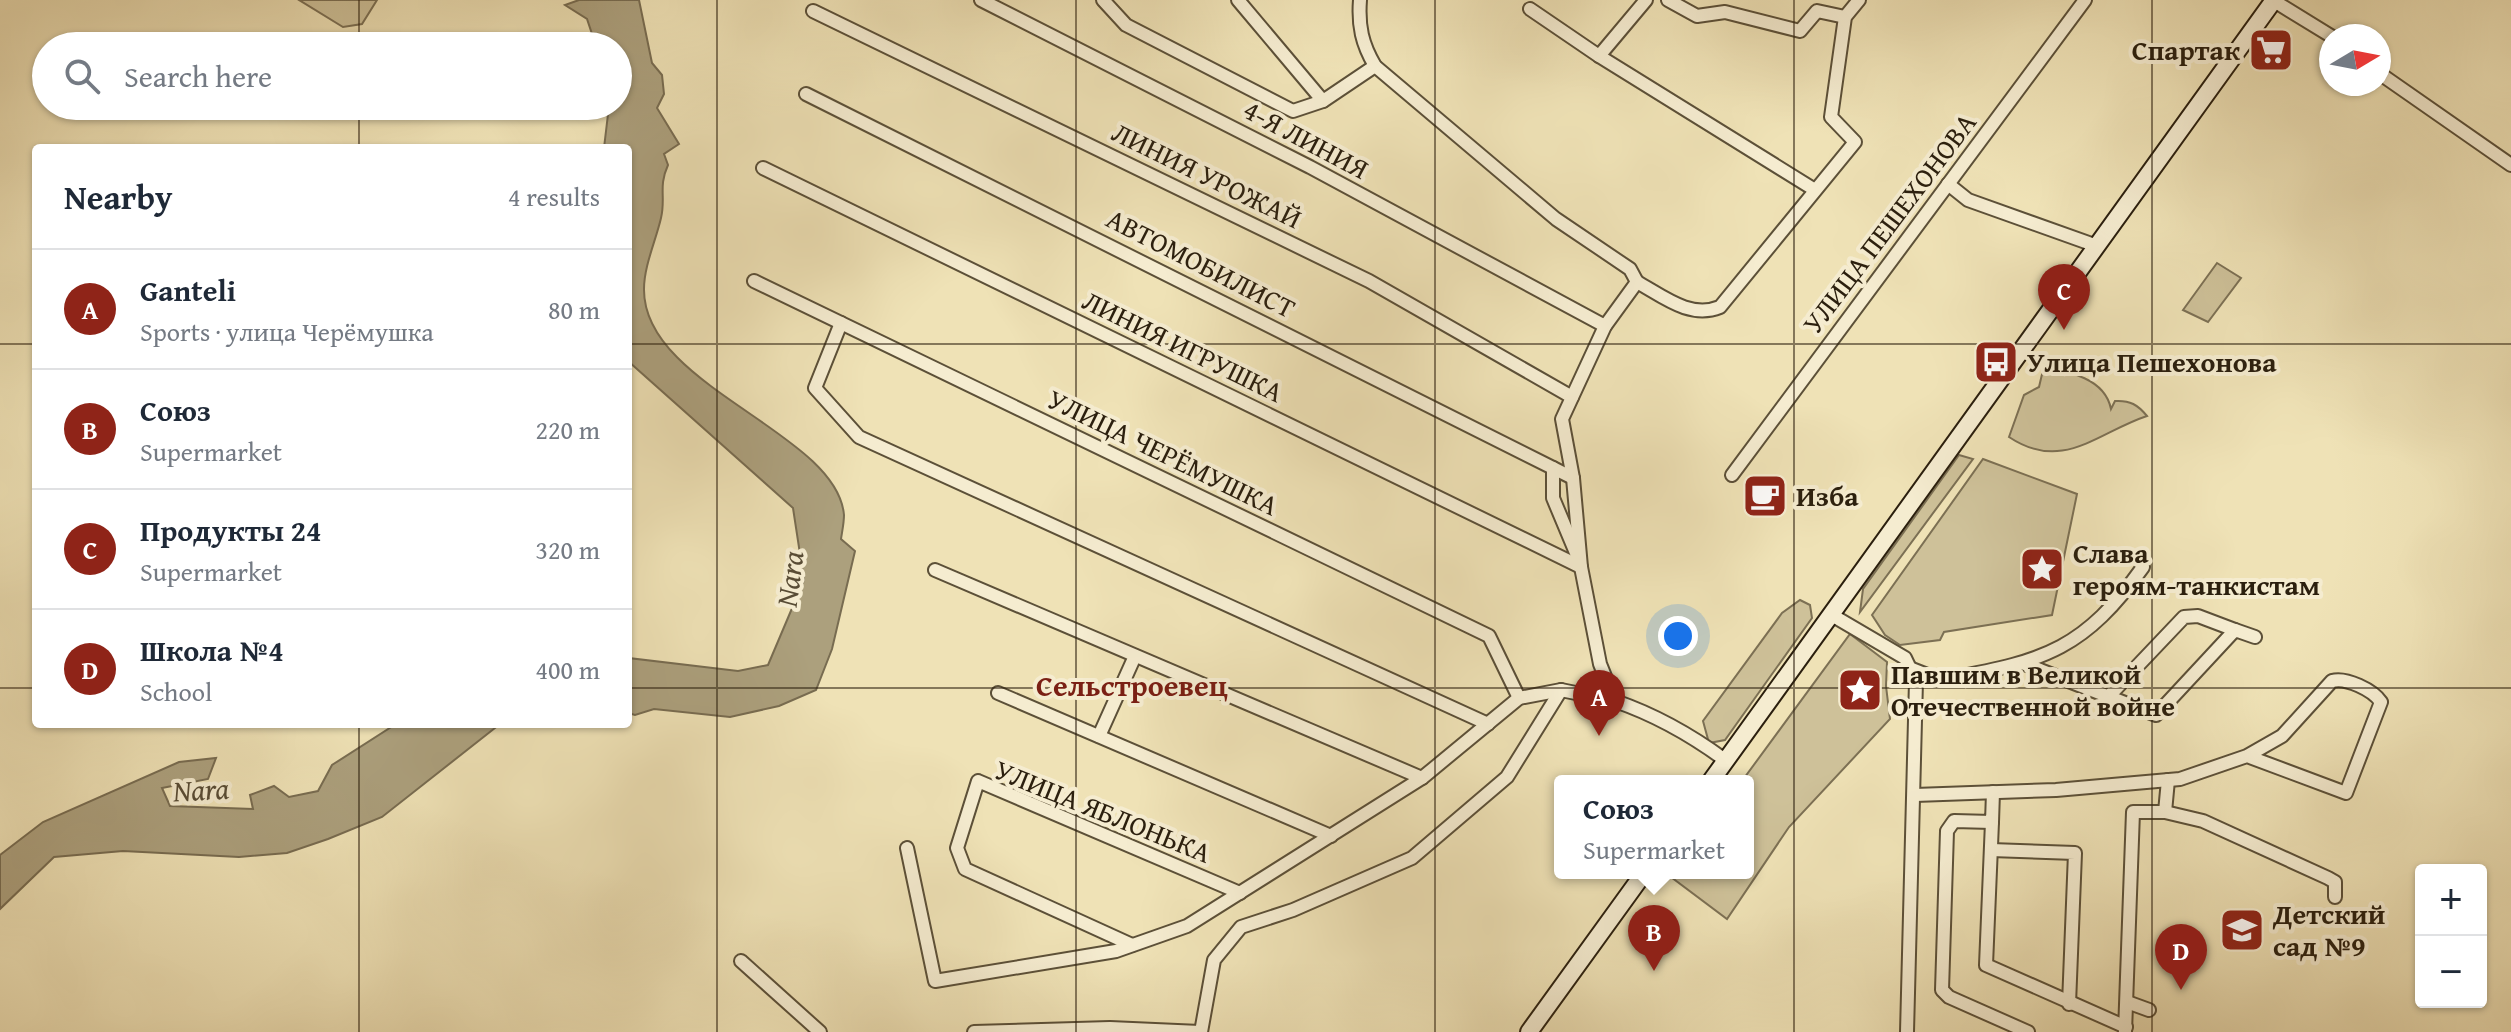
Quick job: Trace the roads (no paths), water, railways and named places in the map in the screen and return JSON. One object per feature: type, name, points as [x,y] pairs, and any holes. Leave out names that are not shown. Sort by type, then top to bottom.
[{"type":"main road","points":[[1715,775],[2274,0]]},
{"type":"main road","points":[[1529,1032],[1640,879]]},
{"type":"street","name":"4-Я ЛИНИЯ","points":[[981,0],[1310,167],[1605,326]]},
{"type":"street","points":[[1103,0],[1126,25],[1293,111],[1323,101],[1375,66]]},
{"type":"street","points":[[1238,0],[1323,101]]},
{"type":"street","points":[[1360,0],[1362,39],[1375,66],[1556,219],[1630,269],[1637,282],[1685,309],[1707,313],[1720,307],[1855,142],[1831,117],[1845,17],[1859,0]]},
{"type":"street","points":[[1599,56],[1646,0]]},
{"type":"street","points":[[1668,0],[1697,16],[1725,12],[1800,31],[1817,11],[1845,17]]},
{"type":"street","name":"УЛИЦА ПЕШЕХОНОВА","points":[[1732,475],[2085,0]]},
{"type":"street","points":[[2274,0],[2319,28]]},
{"type":"street","points":[[1530,9],[1599,56],[1815,190]]},
{"type":"street","name":"ЛИНИЯ УРОЖАЙ","points":[[813,11],[1369,281],[1572,397]]},
{"type":"street","points":[[2391,81],[2511,165]]},
{"type":"street","name":"АВТОМОБИЛИСТ","points":[[806,94],[1573,478]]},
{"type":"street","name":"ЛИНИЯ ИГРУШКА","points":[[763,168],[1581,567]]},
{"type":"street","points":[[1948,184],[1968,200],[2097,246]]},
{"type":"street","name":"УЛИЦА ЧЕРЁМУШКА","points":[[754,281],[1489,636],[1519,698]]},
{"type":"street","points":[[1615,701],[1600,664],[1581,567],[1573,478],[1562,419],[1605,326],[1637,282]]},
{"type":"street","points":[[841,323],[815,388],[859,437],[1488,724]]},
{"type":"street","points":[[1553,468],[1553,498],[1581,567]]},
{"type":"street","points":[[1912,669],[1935,678],[1951,678],[2022,663],[2052,653],[2086,634],[2143,567]]},
{"type":"street","points":[[935,570],[1422,778]]},
{"type":"street","points":[[1830,614],[1905,658],[1912,669],[1918,697],[1907,1032]]},
{"type":"street","points":[[2108,697],[2184,617],[2198,616],[2255,637]]},
{"type":"street","points":[[2022,663],[2156,715],[2235,630]]},
{"type":"street","points":[[1099,736],[1135,656]]},
{"type":"street","points":[[1915,795],[2168,780],[2247,756],[2282,736],[2332,681],[2339,679],[2372,692],[2381,702],[2346,793],[2247,756]]},
{"type":"street","points":[[974,1032],[1201,1032],[1214,960],[1241,927],[1293,910],[1412,858],[1507,777],[1561,690]]},
{"type":"street","points":[[907,848],[935,981],[1132,945],[1187,926],[1422,778],[1519,698],[1561,690],[1615,701],[1669,724],[1725,760]]},
{"type":"street","points":[[998,693],[1331,836]]},
{"type":"street","points":[[2165,812],[2168,780]]},
{"type":"street","name":"УЛИЦА ЯБЛОНЬКА","points":[[1132,945],[965,869],[957,848],[978,781],[1240,893]]},
{"type":"street","points":[[1993,792],[1986,965],[2126,1029],[2133,812],[2165,812],[2203,821],[2335,882],[2335,897]]},
{"type":"street","points":[[1992,822],[1954,821],[1948,827],[1942,990],[1949,997],[2028,1032]]},
{"type":"street","points":[[1991,850],[2075,853],[2069,1004]]},
{"type":"street","points":[[741,961],[820,1032]]},
{"type":"street","points":[[2127,1002],[2149,1010]]},
{"type":"street","points":[[804,1032],[811,1032]]},
{"type":"place","name":"Спартак","points":[[2271,50]]},
{"type":"place","name":"Продукты 24","points":[[2064,330]]},
{"type":"place","name":"Улица Пешехонова","points":[[1996,362]]},
{"type":"place","name":"Изба","points":[[1765,496]]},
{"type":"place","name":"Слава героям-танкистам","points":[[2042,569]]},
{"type":"place","name":"Павшим в Великой Отечественной войне","points":[[1860,690]]},
{"type":"place","name":"Ganteli","points":[[1599,736]]},
{"type":"place","name":"Детский сад №9","points":[[2242,930]]},
{"type":"place","name":"Союз","points":[[1654,971]]},
{"type":"place","name":"Школа №4","points":[[2181,990]]},
{"type":"district","name":"Сельстроевец","points":[[1132,686]]},
{"type":"water label","name":"Nara","points":[[790,579]]},
{"type":"water label","name":"Nara","points":[[201,790]]}]
